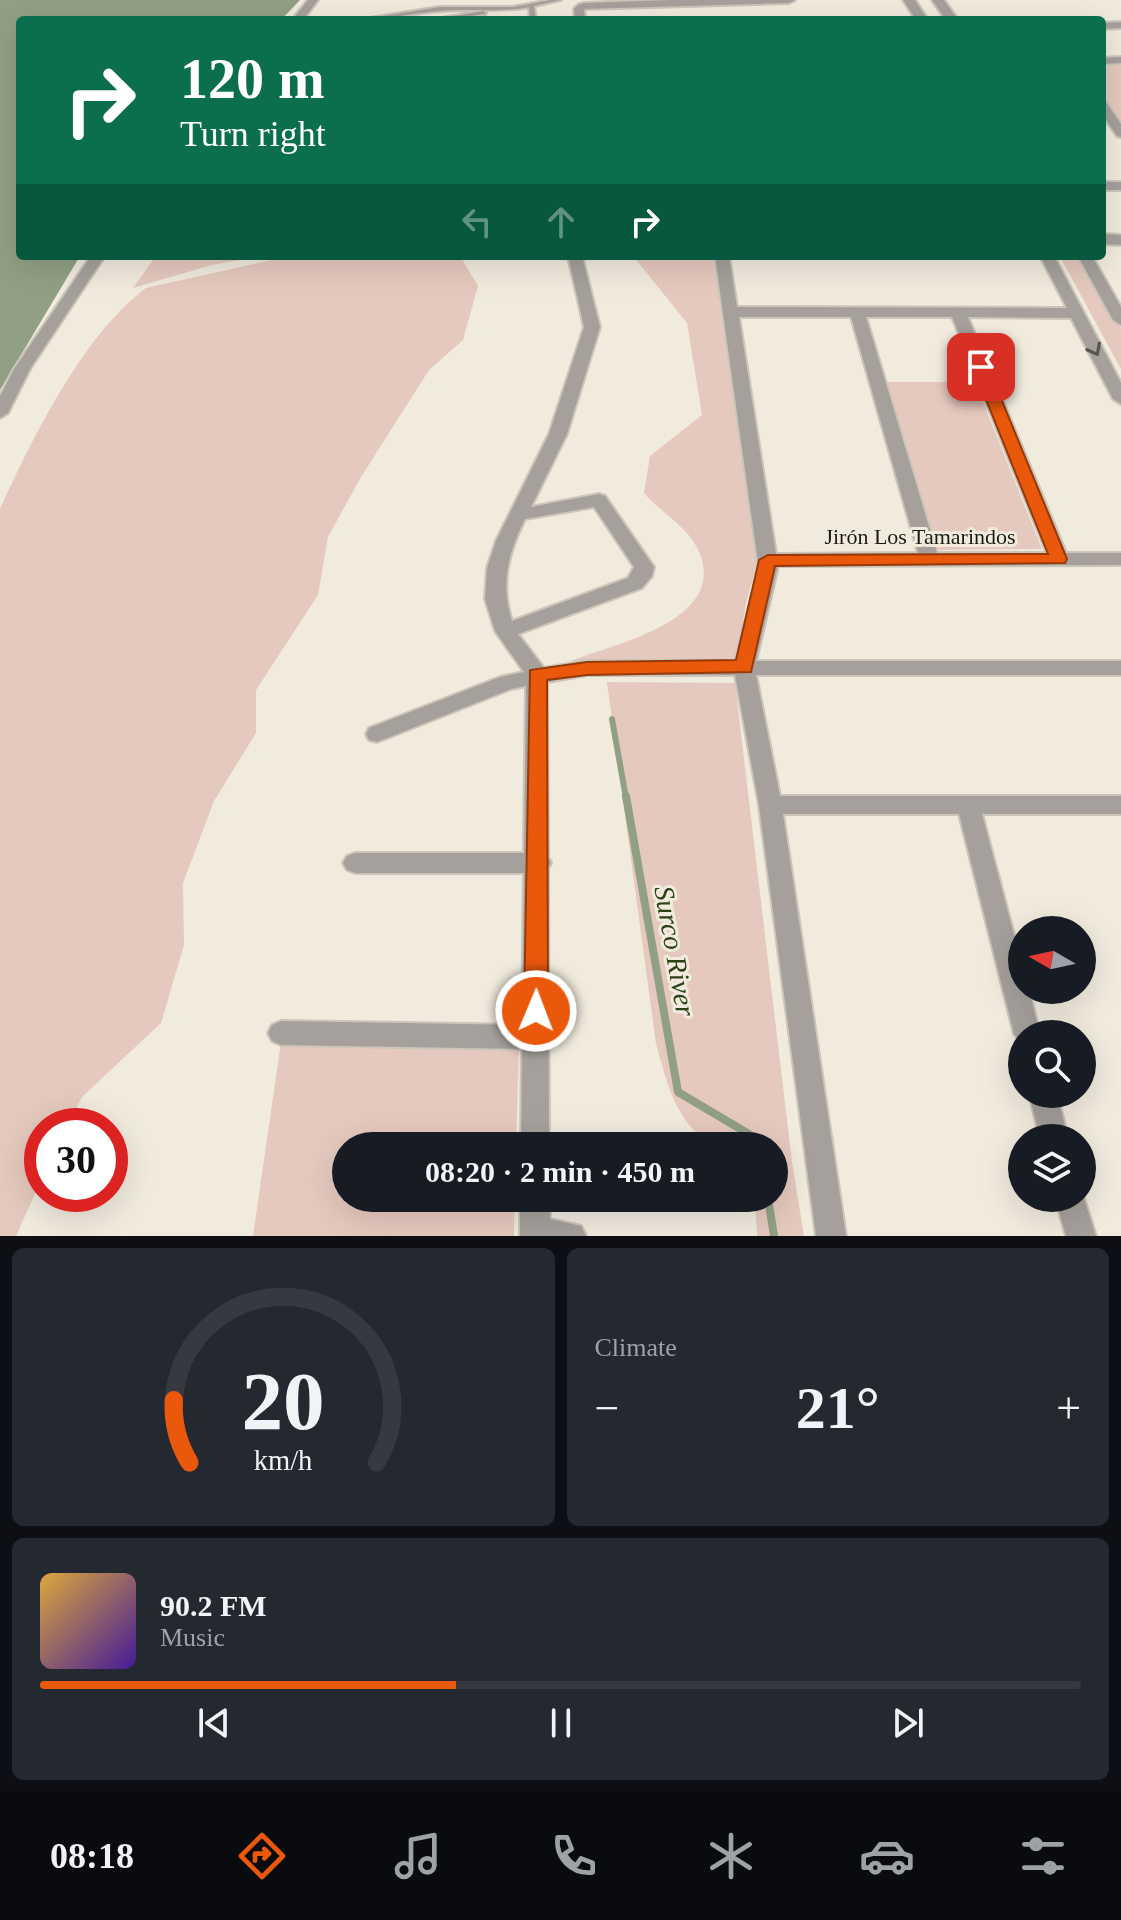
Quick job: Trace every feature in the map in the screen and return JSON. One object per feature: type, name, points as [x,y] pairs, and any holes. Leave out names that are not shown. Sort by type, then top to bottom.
[{"type":"street","points":[[300,16],[313,0]]},
{"type":"street","points":[[580,16],[579,9],[583,6],[789,0]]},
{"type":"street","points":[[1106,111],[1121,133]]},
{"type":"street","points":[[0,413],[22,369],[95,260]]},
{"type":"street","points":[[535,1132],[539,863],[537,674],[505,631],[495,599],[497,568],[518,515],[558,434],[592,327],[576,260]]},
{"type":"street","points":[[723,260],[768,560],[744,667],[770,805],[831,1236]]},
{"type":"street","points":[[1049,260],[1121,399]]},
{"type":"street","points":[[1087,260],[1121,320]]},
{"type":"street","points":[[732,312],[1075,313]]},
{"type":"street","points":[[857,312],[929,560]]},
{"type":"street","points":[[958,312],[1059,559]]},
{"type":"street","points":[[505,631],[635,583],[642,576],[644,567],[599,500],[518,515]]},
{"type":"street","name":"Jirón Los Tamarindos","points":[[768,560],[1121,559]]},
{"type":"street","points":[[377,734],[507,682],[537,674],[592,668],[1121,668]]},
{"type":"street","points":[[968,804],[1023,1020]]},
{"type":"street","points":[[770,805],[1121,805]]},
{"type":"street","points":[[355,863],[539,863]]},
{"type":"street","points":[[281,1033],[536,1037]]},
{"type":"street","points":[[535,1212],[535,1234],[571,1236]]},
{"type":"street","points":[[1074,1212],[1081,1236]]},
{"type":"lane","points":[[471,16],[556,0]]},
{"type":"lane","points":[[531,6],[532,16]]},
{"type":"lane","points":[[390,16],[451,8],[513,9]]},
{"type":"lane","points":[[451,8],[457,16]]},
{"type":"shaded area","points":[[0,0],[300,0],[285,16],[16,16],[16,260],[78,260],[0,390]]},
{"type":"shaded area","points":[[1121,62],[1121,124],[1106,104],[1106,63]]},
{"type":"shaded area","points":[[153,260],[239,260],[212,265],[133,288]]},
{"type":"shaded area","points":[[271,260],[462,260],[478,286],[463,340],[429,370],[361,477],[328,537],[318,595],[256,690],[256,733],[214,801],[183,883],[184,945],[161,1023],[82,1097],[77,1108],[24,1108],[24,1212],[27,1212],[16,1236],[0,1236],[0,509],[62,389],[101,332],[146,288]]},
{"type":"shaded area","points":[[636,260],[714,260],[757,565],[746,603],[737,661],[570,661],[666,624],[686,609],[700,592],[704,571],[696,546],[679,525],[644,493],[650,456],[702,415],[687,323]]},
{"type":"shaded area","points":[[1062,260],[1083,260],[1121,329],[1121,369]]},
{"type":"shaded area","points":[[885,382],[975,382],[1042,549],[938,550]]},
{"type":"shaded area","points":[[607,682],[735,683],[792,1162],[804,1236],[757,1236],[756,1212],[788,1212],[788,1132],[696,1132],[681,1114],[669,1088],[656,1044]]},
{"type":"shaded area","points":[[281,1042],[519,1048],[516,1132],[332,1132],[332,1212],[515,1212],[514,1236],[253,1236]]},
{"type":"waterway","name":"Surco River","points":[[612,719],[626,798]]},
{"type":"waterway","name":"Surco River","points":[[626,796],[678,1092],[746,1132]]},
{"type":"waterway","name":"Surco River","points":[[770,1212],[774,1236]]},
{"type":"route","points":[[536,1011],[539,863],[537,674],[587,668],[744,667],[769,570],[768,560],[1059,559],[981,367]]}]
